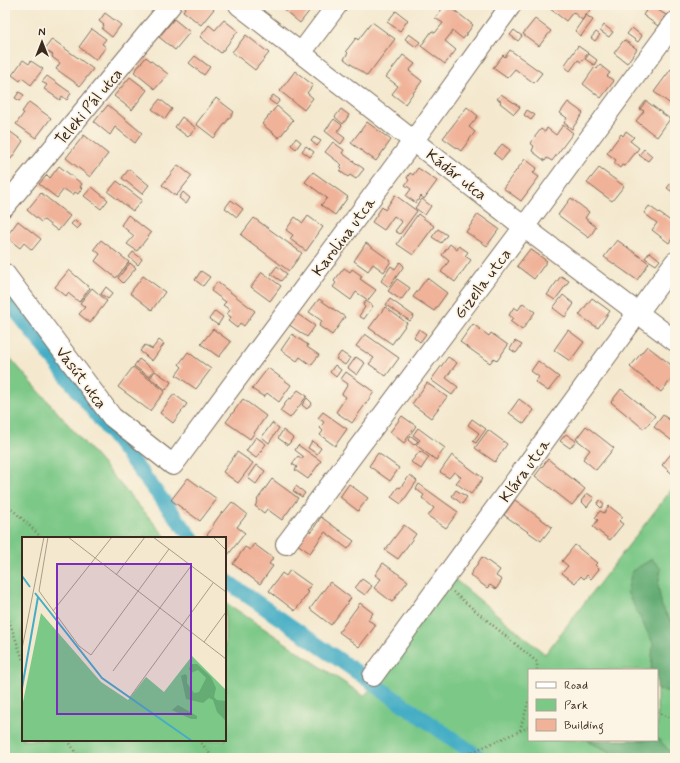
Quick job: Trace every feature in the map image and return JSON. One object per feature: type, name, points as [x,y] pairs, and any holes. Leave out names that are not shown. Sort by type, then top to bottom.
[{"type":"street","name":"Teleki Pál utca","points":[[5,206],[172,5]]},
{"type":"street","name":"Kádár utca","points":[[239,5],[524,227],[675,341]]},
{"type":"street","points":[[301,53],[337,5]]},
{"type":"street","name":"Karolina utca","points":[[174,465],[414,140],[511,5]]},
{"type":"street","name":"Gizella utca","points":[[286,544],[524,227],[675,22]]},
{"type":"street","name":"Klára utca","points":[[373,676],[675,262]]},
{"type":"street","name":"Vasút utca","points":[[5,274],[112,417],[174,465]]},
{"type":"path","points":[[5,505],[14,511],[41,537]]},
{"type":"path","points":[[441,583],[460,597],[537,662],[537,669]]},
{"type":"path","points":[[5,609],[22,657]]},
{"type":"path","points":[[520,730],[528,703]]},
{"type":"path","points":[[658,712],[675,720]]},
{"type":"path","points":[[458,758],[528,727]]},
{"type":"path","points":[[69,741],[79,758]]},
{"type":"path","points":[[200,741],[213,758]]},
{"type":"green space","points":[[5,352],[166,537],[22,537],[22,741],[226,741],[226,603],[364,696],[374,685],[453,578],[545,654],[675,485],[675,758],[5,758]]},
{"type":"green space","points":[[652,559],[661,569],[658,586],[662,607],[675,628],[675,692],[658,690],[658,669],[651,669],[653,643],[627,592],[632,571]]},
{"type":"green space","points":[[658,739],[675,756],[675,758],[614,758],[609,751],[588,742],[658,741]]},
{"type":"building","points":[[187,5],[209,5],[214,9],[201,25],[183,11]]},
{"type":"building","points":[[286,5],[314,5],[300,23],[283,9]]},
{"type":"building","points":[[445,5],[448,5],[473,25],[463,39],[453,31],[445,41],[456,50],[445,64],[421,46],[432,31],[435,33],[443,23],[435,18]]},
{"type":"building","points":[[545,5],[583,5],[590,10],[582,20],[573,12],[566,21]]},
{"type":"building","points":[[650,5],[666,15],[658,26],[643,15]]},
{"type":"building","points":[[396,11],[408,20],[400,31],[387,22]]},
{"type":"building","points":[[105,13],[121,25],[112,37],[102,29],[104,25],[99,21]]},
{"type":"building","points":[[586,15],[593,20],[581,36],[575,31]]},
{"type":"building","points":[[174,19],[190,32],[175,50],[159,37]]},
{"type":"building","points":[[535,19],[551,31],[539,46],[523,34]]},
{"type":"building","points":[[224,20],[238,31],[221,53],[200,37],[209,25],[215,30]]},
{"type":"building","points":[[372,22],[395,39],[367,76],[344,59],[348,53],[346,51],[356,38],[358,40]]},
{"type":"building","points":[[604,25],[613,32],[609,37],[600,31]]},
{"type":"building","points":[[632,28],[642,36],[638,42],[627,34]]},
{"type":"building","points":[[92,29],[106,39],[102,44],[106,47],[96,60],[79,47]]},
{"type":"building","points":[[514,30],[522,36],[518,41],[510,35]]},
{"type":"building","points":[[596,32],[600,35],[595,41],[591,38]]},
{"type":"building","points":[[409,34],[420,42],[416,47],[405,39]]},
{"type":"building","points":[[246,35],[269,53],[255,70],[232,52]]},
{"type":"building","points":[[52,39],[93,69],[80,86],[56,69],[60,63],[45,49]]},
{"type":"building","points":[[624,40],[637,49],[627,63],[614,53]]},
{"type":"building","points":[[578,46],[588,53],[581,62],[578,60],[570,71],[564,66]]},
{"type":"building","points":[[510,50],[542,73],[534,83],[515,69],[507,78],[493,68],[503,55],[505,57]]},
{"type":"building","points":[[589,54],[597,60],[594,65],[585,59]]},
{"type":"building","points":[[403,55],[415,64],[409,71],[422,81],[405,104],[392,94],[398,86],[386,77]]},
{"type":"building","points":[[195,56],[210,67],[204,75],[189,63]]},
{"type":"building","points":[[146,57],[168,74],[155,89],[134,72]]},
{"type":"building","points":[[23,60],[29,64],[31,61],[43,69],[31,85],[22,78],[20,81],[12,75]]},
{"type":"building","points":[[600,65],[610,73],[607,76],[614,81],[601,98],[583,84],[595,67],[597,69]]},
{"type":"building","points":[[671,69],[675,72],[675,101],[672,105],[654,92]]},
{"type":"building","points":[[295,71],[313,85],[307,93],[313,98],[304,110],[280,91]]},
{"type":"building","points":[[47,76],[71,93],[67,100],[62,96],[60,100],[44,89],[47,85],[42,82]]},
{"type":"building","points":[[130,77],[147,90],[132,110],[114,96]]},
{"type":"building","points":[[19,92],[24,95],[20,101],[15,98]]},
{"type":"building","points":[[501,94],[520,107],[514,114],[497,99]]},
{"type":"building","points":[[273,95],[280,100],[276,105],[269,100]]},
{"type":"building","points":[[216,98],[234,112],[214,138],[196,124]]},
{"type":"building","points":[[160,99],[172,109],[165,119],[152,109]]},
{"type":"building","points":[[646,101],[670,119],[657,137],[636,121],[644,111],[640,109]]},
{"type":"building","points":[[29,102],[51,118],[36,138],[16,124],[24,113],[22,112]]},
{"type":"building","points":[[568,102],[583,113],[572,129],[564,123],[567,118],[560,113]]},
{"type":"building","points":[[108,105],[142,133],[135,143],[115,127],[110,135],[94,122]]},
{"type":"building","points":[[277,106],[293,120],[279,138],[262,124]]},
{"type":"building","points":[[467,107],[478,116],[469,127],[475,132],[461,151],[443,138]]},
{"type":"building","points":[[341,109],[349,115],[343,124],[335,117]]},
{"type":"building","points":[[527,110],[535,115],[531,120],[524,115]]},
{"type":"building","points":[[182,117],[196,128],[188,137],[175,127]]},
{"type":"building","points":[[334,119],[342,125],[337,132],[345,138],[341,144],[325,131]]},
{"type":"building","points":[[367,122],[391,140],[376,161],[351,143]]},
{"type":"building","points":[[563,125],[573,133],[552,161],[547,158],[545,161],[532,151],[534,146],[530,143],[541,129],[545,132],[547,128],[556,135]]},
{"type":"building","points":[[5,128],[23,141],[11,159],[5,154]]},
{"type":"building","points":[[626,131],[634,137],[630,141],[639,148],[625,166],[622,165],[620,168],[614,163],[616,160],[607,153],[621,134],[623,136]]},
{"type":"building","points":[[84,135],[108,154],[90,177],[66,158]]},
{"type":"building","points":[[314,137],[321,141],[317,146],[311,141]]},
{"type":"building","points":[[296,138],[301,142],[296,149],[291,145]]},
{"type":"building","points":[[333,142],[344,150],[342,153],[364,169],[356,179],[350,175],[348,177],[340,171],[342,169],[340,167],[342,165],[325,152]]},
{"type":"building","points":[[502,144],[510,150],[502,160],[494,154]]},
{"type":"building","points":[[306,146],[314,152],[310,157],[302,151]]},
{"type":"building","points":[[644,149],[652,156],[648,161],[639,155]]},
{"type":"building","points":[[525,159],[537,168],[533,173],[539,177],[521,201],[503,188]]},
{"type":"building","points":[[178,165],[192,176],[176,196],[162,185]]},
{"type":"building","points":[[59,166],[82,184],[80,187],[82,188],[78,194],[75,192],[73,195],[64,189],[57,198],[39,184],[47,175],[50,178]]},
{"type":"building","points":[[418,168],[437,181],[424,199],[421,196],[416,203],[406,196],[411,189],[405,185],[409,180],[407,178],[410,173],[413,175]]},
{"type":"building","points":[[599,168],[624,186],[612,201],[587,183]]},
{"type":"building","points":[[129,169],[149,185],[142,194],[122,178]]},
{"type":"building","points":[[313,172],[348,197],[335,215],[321,205],[327,198],[305,182]]},
{"type":"building","points":[[675,178],[675,194],[667,188]]},
{"type":"building","points":[[117,181],[142,200],[133,211],[108,192]]},
{"type":"building","points":[[92,187],[108,200],[101,209],[84,196]]},
{"type":"building","points":[[183,192],[190,198],[186,204],[179,198]]},
{"type":"building","points":[[41,193],[70,216],[58,231],[44,220],[41,222],[27,210]]},
{"type":"building","points":[[395,195],[417,211],[400,234],[395,231],[402,222],[394,216],[384,230],[372,222],[382,207],[385,210]]},
{"type":"building","points":[[571,198],[589,212],[585,218],[596,227],[589,238],[558,215]]},
{"type":"building","points":[[422,199],[431,206],[425,215],[415,208]]},
{"type":"building","points":[[231,200],[243,209],[237,217],[225,208]]},
{"type":"building","points":[[649,206],[675,224],[675,234],[669,243],[652,230],[657,223],[644,213]]},
{"type":"building","points":[[418,214],[434,226],[413,255],[397,244]]},
{"type":"building","points":[[478,214],[499,229],[487,246],[466,232]]},
{"type":"building","points":[[128,215],[151,233],[137,251],[127,244],[134,236],[121,225]]},
{"type":"building","points":[[308,216],[323,227],[306,251],[290,239],[293,235],[286,230],[295,217],[303,223]]},
{"type":"building","points":[[254,218],[302,253],[289,271],[241,235]]},
{"type":"building","points":[[75,220],[81,225],[77,229],[71,224]]},
{"type":"building","points":[[18,221],[41,239],[32,250],[24,243],[20,248],[6,237]]},
{"type":"building","points":[[438,229],[447,235],[441,243],[432,237]]},
{"type":"building","points":[[101,240],[129,262],[116,278],[95,261],[100,254],[94,249]]},
{"type":"building","points":[[617,240],[649,263],[637,280],[604,257]]},
{"type":"building","points":[[366,243],[391,261],[384,272],[373,264],[368,271],[354,261]]},
{"type":"building","points":[[450,244],[457,250],[459,246],[468,252],[465,256],[471,260],[455,282],[441,272],[449,261],[442,255]]},
{"type":"building","points":[[530,249],[547,261],[534,279],[517,266]]},
{"type":"building","points":[[133,252],[142,259],[138,265],[129,257]]},
{"type":"building","points":[[650,252],[660,260],[656,265],[645,258]]},
{"type":"building","points":[[400,262],[404,266],[389,287],[381,281],[391,266],[395,269]]},
{"type":"building","points":[[130,263],[136,268],[123,283],[118,278]]},
{"type":"building","points":[[277,266],[287,274],[281,281],[271,274]]},
{"type":"building","points":[[344,268],[350,272],[352,269],[362,276],[360,279],[376,290],[368,300],[356,292],[351,300],[333,287],[336,283],[334,281]]},
{"type":"building","points":[[69,270],[90,288],[79,302],[68,293],[66,296],[55,287]]},
{"type":"building","points":[[201,271],[210,277],[203,286],[195,280]]},
{"type":"building","points":[[262,272],[281,286],[270,301],[251,287]]},
{"type":"building","points":[[143,276],[165,292],[152,310],[130,293]]},
{"type":"building","points":[[561,276],[569,281],[555,300],[547,295]]},
{"type":"building","points":[[427,278],[447,293],[434,311],[413,297]]},
{"type":"building","points":[[397,279],[410,288],[401,300],[388,291]]},
{"type":"building","points":[[217,282],[255,311],[244,326],[240,323],[237,328],[228,321],[231,317],[227,314],[230,310],[223,305],[226,302],[211,291]]},
{"type":"building","points":[[106,287],[113,293],[108,299],[101,294]]},
{"type":"building","points":[[92,288],[107,301],[90,323],[79,314],[85,307],[80,303]]},
{"type":"building","points":[[563,295],[574,304],[565,317],[553,308]]},
{"type":"building","points":[[592,298],[610,311],[598,328],[579,315]]},
{"type":"building","points":[[319,299],[345,317],[332,335],[319,326],[322,321],[309,312]]},
{"type":"building","points":[[390,299],[414,316],[410,321],[386,305]]},
{"type":"building","points":[[366,301],[373,306],[364,319],[359,316],[365,307],[363,305]]},
{"type":"building","points":[[523,303],[535,312],[522,330],[510,321],[513,318],[509,315],[514,307],[518,310]]},
{"type":"building","points":[[385,307],[407,323],[392,344],[369,328]]},
{"type":"building","points":[[215,311],[223,317],[218,325],[209,319]]},
{"type":"building","points":[[296,313],[315,326],[307,337],[288,324]]},
{"type":"building","points":[[473,324],[489,336],[491,333],[508,345],[497,361],[494,358],[490,363],[460,342]]},
{"type":"building","points":[[213,329],[231,342],[219,357],[201,344]]},
{"type":"building","points":[[419,329],[426,334],[420,342],[414,337]]},
{"type":"building","points":[[568,330],[584,342],[570,361],[554,350]]},
{"type":"building","points":[[292,334],[319,355],[311,365],[300,357],[297,361],[281,350]]},
{"type":"building","points":[[365,334],[399,358],[386,376],[369,364],[374,358],[356,346]]},
{"type":"building","points":[[159,340],[164,344],[152,361],[140,351],[145,345],[152,349]]},
{"type":"building","points":[[515,341],[522,345],[516,353],[510,349]]},
{"type":"building","points":[[647,346],[675,368],[675,375],[661,392],[630,367]]},
{"type":"building","points":[[188,352],[211,369],[196,389],[176,375],[182,367],[179,364]]},
{"type":"building","points":[[341,352],[350,358],[345,365],[336,359]]},
{"type":"building","points":[[356,357],[365,363],[357,375],[348,368]]},
{"type":"building","points":[[448,357],[457,363],[446,378],[458,387],[452,395],[431,380]]},
{"type":"building","points":[[139,359],[154,370],[149,377],[134,366]]},
{"type":"building","points":[[538,361],[559,377],[548,391],[535,382],[539,377],[531,371]]},
{"type":"building","points":[[335,365],[341,370],[336,377],[330,372]]},
{"type":"building","points":[[133,367],[165,391],[150,411],[118,387]]},
{"type":"building","points":[[268,368],[291,385],[279,402],[267,393],[264,397],[252,389]]},
{"type":"building","points":[[155,371],[171,382],[166,390],[150,378]]},
{"type":"building","points":[[346,372],[374,392],[352,423],[336,412],[346,397],[342,394],[348,384],[341,379]]},
{"type":"building","points":[[427,383],[447,397],[431,418],[412,404]]},
{"type":"building","points":[[621,389],[655,416],[644,429],[611,402]]},
{"type":"building","points":[[298,390],[307,396],[290,418],[280,411],[289,398],[291,399]]},
{"type":"building","points":[[174,394],[187,404],[173,423],[160,413]]},
{"type":"building","points":[[307,398],[312,403],[307,409],[302,405]]},
{"type":"building","points":[[243,399],[266,416],[250,439],[226,422]]},
{"type":"building","points":[[519,399],[534,410],[524,424],[509,413]]},
{"type":"building","points":[[323,412],[347,429],[335,446],[320,435],[323,431],[320,428],[324,422],[318,418]]},
{"type":"building","points":[[663,415],[675,424],[675,443],[654,427]]},
{"type":"building","points":[[402,416],[416,426],[404,443],[390,432]]},
{"type":"building","points":[[472,419],[486,429],[476,443],[473,441],[479,433],[468,425]]},
{"type":"building","points":[[272,423],[279,428],[269,443],[262,437]]},
{"type":"building","points":[[586,426],[614,448],[596,470],[583,459],[590,450],[576,439]]},
{"type":"building","points":[[418,428],[445,448],[436,460],[416,445],[420,440],[413,435]]},
{"type":"building","points":[[283,430],[293,438],[288,445],[278,438]]},
{"type":"building","points":[[488,430],[507,444],[495,462],[475,448]]},
{"type":"building","points":[[566,434],[576,441],[570,448],[560,441]]},
{"type":"building","points":[[411,436],[418,441],[414,445],[408,440]]},
{"type":"building","points":[[256,437],[266,444],[256,458],[246,451]]},
{"type":"building","points":[[312,441],[321,448],[317,454],[308,448]]},
{"type":"building","points":[[298,445],[321,461],[308,479],[295,470],[297,467],[292,464],[298,456],[302,459],[304,457],[295,450]]},
{"type":"building","points":[[675,449],[675,476],[662,465]]},
{"type":"building","points":[[420,451],[429,457],[421,469],[411,462]]},
{"type":"building","points":[[237,452],[253,463],[238,483],[223,472]]},
{"type":"building","points":[[378,453],[399,468],[390,481],[369,466]]},
{"type":"building","points":[[452,455],[483,478],[471,494],[456,483],[461,477],[454,472],[449,478],[440,472]]},
{"type":"building","points":[[548,459],[585,489],[572,505],[535,476]]},
{"type":"building","points":[[257,465],[265,471],[256,484],[248,478]]},
{"type":"building","points":[[410,475],[417,481],[401,504],[391,497],[398,487],[400,488]]},
{"type":"building","points":[[188,478],[217,499],[200,521],[171,500]]},
{"type":"building","points":[[272,479],[298,498],[282,520],[267,509],[264,513],[255,506],[258,501],[257,500]]},
{"type":"building","points":[[349,484],[368,498],[358,511],[340,497]]},
{"type":"building","points":[[419,484],[458,512],[446,528],[428,516],[434,508],[422,498],[424,495],[416,489]]},
{"type":"building","points":[[296,486],[305,493],[302,497],[293,491]]},
{"type":"building","points":[[456,490],[467,497],[462,504],[452,496]]},
{"type":"building","points":[[587,493],[594,498],[587,507],[581,501]]},
{"type":"building","points":[[515,500],[552,527],[541,541],[504,515]]},
{"type":"building","points":[[600,500],[604,504],[601,508],[597,504]]},
{"type":"building","points":[[232,502],[247,514],[237,527],[245,533],[228,555],[226,554],[226,537],[210,537],[207,535],[222,512],[223,513]]},
{"type":"building","points":[[609,506],[623,517],[619,521],[623,524],[610,540],[593,527],[598,520],[595,518],[600,511],[604,513]]},
{"type":"building","points":[[321,517],[354,541],[348,549],[325,532],[310,553],[297,544],[308,530],[311,532]]},
{"type":"building","points":[[404,525],[416,534],[398,559],[385,550]]},
{"type":"building","points":[[254,544],[273,558],[269,564],[273,566],[260,584],[233,564],[245,547],[250,550]]},
{"type":"building","points":[[575,545],[597,563],[595,565],[599,569],[591,579],[587,575],[584,579],[581,576],[575,583],[562,573],[568,566],[562,561]]},
{"type":"building","points":[[482,557],[500,570],[496,576],[502,580],[496,589],[490,585],[487,588],[470,575]]},
{"type":"building","points":[[383,563],[408,581],[392,602],[374,588],[381,579],[375,575]]},
{"type":"building","points":[[290,570],[311,585],[306,591],[309,592],[295,611],[269,591],[282,573],[286,576]]},
{"type":"building","points":[[362,579],[372,586],[365,595],[355,588]]},
{"type":"building","points":[[330,582],[351,598],[331,625],[310,609]]},
{"type":"building","points":[[360,603],[373,613],[368,620],[376,625],[359,647],[339,632]]},
{"type":"waterway","points":[[5,297],[191,537]]},
{"type":"waterway","points":[[226,581],[480,758]]}]
